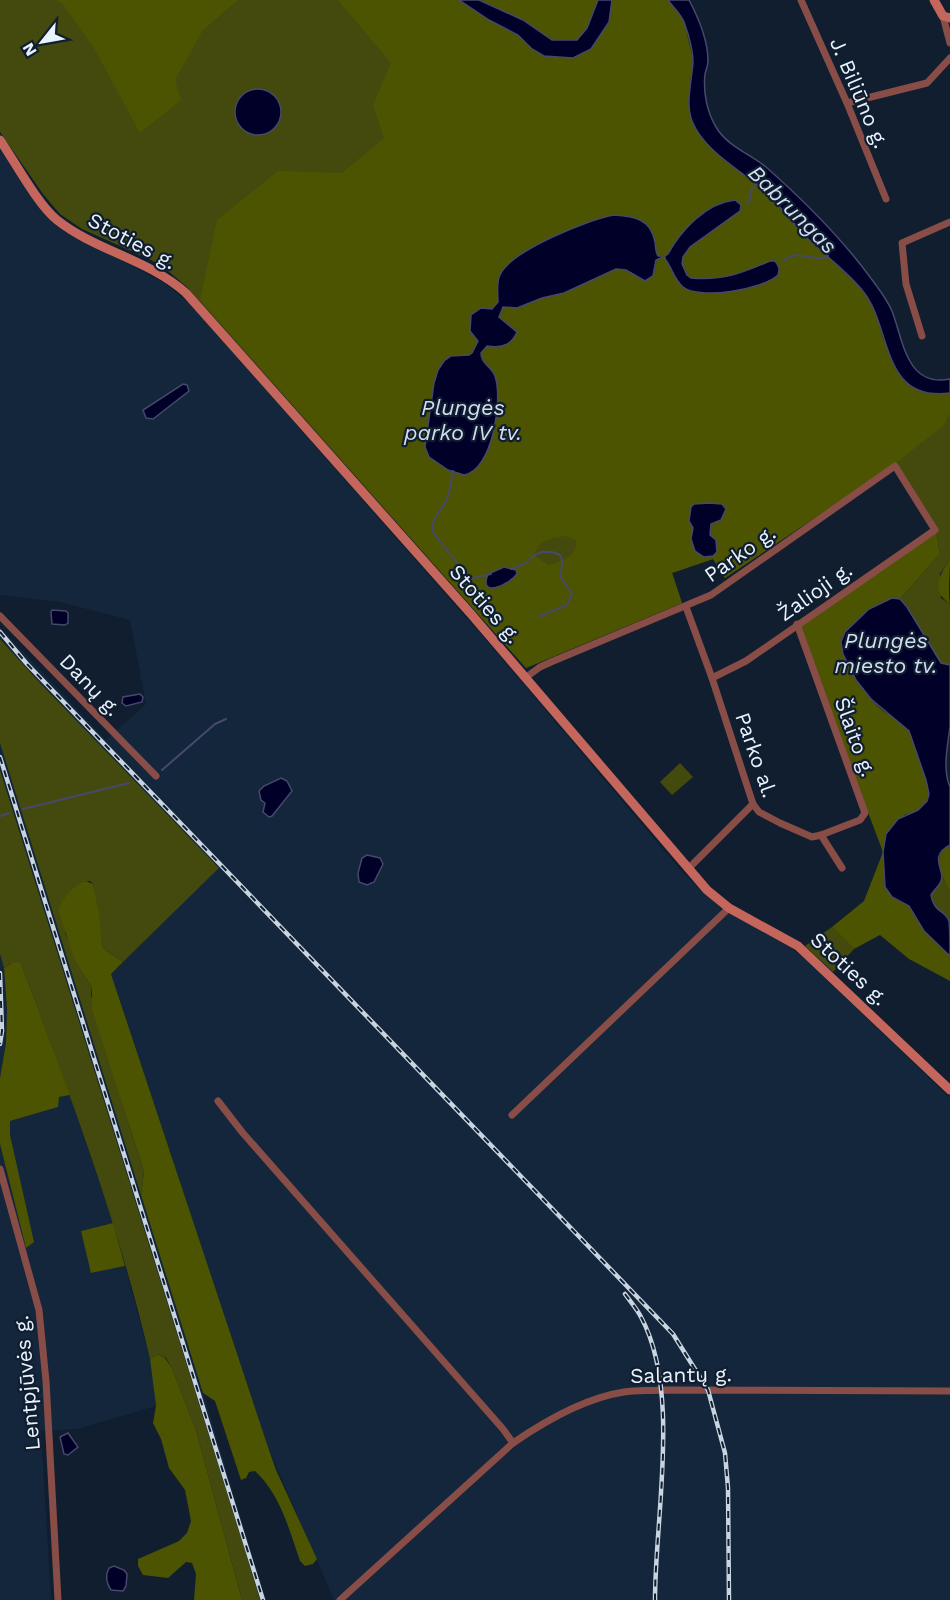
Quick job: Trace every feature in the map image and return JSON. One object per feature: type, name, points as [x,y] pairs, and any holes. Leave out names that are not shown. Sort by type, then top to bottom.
[{"type":"main road","points":[[934,0],[947,17]]},
{"type":"main road","name":"Stoties g.","points":[[0,140],[46,208],[59,221],[84,237],[156,271],[186,293],[464,606],[707,890],[729,908],[798,946],[950,1090]]},
{"type":"street","name":"J. Biliūno g.","points":[[801,0],[847,103],[886,199]]},
{"type":"street","points":[[947,17],[950,43]]},
{"type":"street","points":[[847,103],[927,83],[950,58]]},
{"type":"street","points":[[922,336],[906,284],[902,243],[950,222]]},
{"type":"street","name":"Parko g.","points":[[525,678],[550,662],[711,595],[895,466],[935,530]]},
{"type":"street","name":"Žalioji g.","points":[[712,678],[746,661],[935,530]]},
{"type":"street","name":"Parko al.","points":[[686,607],[753,804],[759,813],[780,823],[812,837],[821,835]]},
{"type":"street","name":"Danų g.","points":[[0,616],[156,776]]},
{"type":"street","name":"Šlaito g.","points":[[797,624],[865,813],[860,820],[821,835]]},
{"type":"street","points":[[687,869],[753,804]]},
{"type":"street","points":[[821,835],[842,868]]},
{"type":"street","points":[[512,1115],[729,908]]},
{"type":"street","points":[[218,1101],[242,1132],[513,1443]]},
{"type":"street","name":"Lentpjūvės g.","points":[[0,1169],[39,1310],[46,1381],[58,1600]]},
{"type":"street","name":"Salantų g.","points":[[340,1600],[513,1443],[538,1426],[589,1402],[623,1392],[950,1391]]},
{"type":"shaded area","points":[[0,149],[50,220],[68,233],[163,282],[191,305],[499,655],[684,874],[719,906],[790,947],[803,957],[950,1098],[950,1600],[334,1600],[268,1447],[111,974],[219,868],[0,639],[0,627],[106,740],[146,704],[130,620],[59,602],[0,595]]},
{"type":"shaded area","points":[[0,743],[266,1600],[260,1600],[0,770]]},
{"type":"shaded area","points":[[0,954],[4,968],[7,1009],[6,1043],[0,1078]]},
{"type":"shaded area","points":[[70,1095],[113,1223],[81,1231],[92,1273],[125,1266],[150,1359],[156,1406],[77,1429],[41,1431],[51,1600],[0,1600],[0,1144],[26,1247],[10,1121],[58,1107],[59,1097]]},
{"type":"green space","points":[[0,0],[459,0],[489,20],[591,49],[612,0],[668,0],[691,119],[933,394],[950,393],[950,559],[940,574],[941,598],[950,604],[950,665],[942,664],[936,658],[900,599],[940,554],[936,530],[896,464],[725,578],[713,559],[672,573],[682,603],[526,668],[187,287],[151,260],[82,229],[60,214],[43,194],[0,132]]},
{"type":"green space","points":[[56,0],[238,0],[203,30],[175,80],[181,100],[140,133],[94,48],[62,3]]},
{"type":"green space","points":[[338,0],[459,0],[489,20],[506,27],[544,56],[572,58],[591,49],[609,22],[612,0],[668,0],[684,21],[693,59],[689,93],[722,157],[764,191],[807,237],[863,290],[876,314],[895,370],[918,389],[933,394],[950,393],[950,413],[943,426],[896,463],[725,578],[713,559],[672,573],[682,603],[526,668],[200,300],[217,220],[278,171],[342,173],[384,138],[373,105],[391,63]],"holes":[[[614,215],[639,219],[655,241],[655,251],[658,256],[655,272],[640,279],[626,270],[616,269],[564,293],[542,298],[517,308],[503,307],[499,318],[516,329],[499,348],[487,346],[481,353],[481,359],[495,376],[497,390],[433,400],[434,383],[451,356],[469,355],[478,341],[473,337],[481,308],[492,309],[498,302],[497,282],[515,257],[572,228],[601,217]],[[682,232],[690,247],[683,257],[682,264],[691,278],[702,279],[732,275],[770,261],[775,278],[751,287],[729,290],[680,285],[665,259]],[[566,536],[576,540],[575,550],[568,557],[548,565],[534,555],[542,542]],[[504,567],[513,580],[501,587],[492,588],[488,574]]]},
{"type":"green space","points":[[479,0],[598,0],[587,28],[577,40],[552,40],[509,14]]},
{"type":"green space","points":[[936,530],[940,554],[900,599],[892,598],[856,681],[877,706],[907,729],[922,764],[928,786],[928,801],[921,809],[904,815],[892,897],[909,906],[924,931],[950,956],[950,981],[909,959],[880,935],[854,949],[832,927],[864,901],[883,852],[797,624]]},
{"type":"green space","points":[[950,559],[950,604],[940,593],[938,583]]},
{"type":"green space","points":[[0,639],[219,868],[123,962],[102,947],[93,884],[90,881],[86,881],[65,933],[81,971],[92,987],[91,995],[144,1172],[141,1195],[0,743]]},
{"type":"green space","points":[[680,763],[693,777],[672,795],[660,782]]},
{"type":"green space","points":[[0,770],[260,1600],[242,1600],[196,1430],[166,1358],[158,1354],[150,1359],[124,1258],[75,1110],[21,963],[12,963],[4,968],[0,954]]},
{"type":"green space","points":[[950,845],[950,891],[941,872],[939,860],[944,849]]},
{"type":"green space","points":[[942,875],[950,891],[950,923],[936,907],[931,895],[940,883]]},
{"type":"green space","points":[[86,881],[93,884],[102,947],[123,962],[111,974],[276,1470],[317,1559],[313,1564],[305,1566],[300,1561],[283,1513],[264,1480],[255,1471],[249,1472],[246,1478],[241,1480],[215,1401],[203,1393],[141,1195],[144,1172],[92,1009],[92,987],[73,956],[58,909],[69,892]]},
{"type":"green space","points":[[832,927],[854,949],[833,972],[805,946]]},
{"type":"green space","points":[[12,963],[21,963],[70,1095],[59,1097],[58,1107],[10,1121],[10,1135],[34,1242],[26,1248],[0,1144],[0,1078],[6,1043],[7,1009],[4,968]]},
{"type":"green space","points":[[113,1223],[125,1266],[91,1273],[81,1231]]},
{"type":"green space","points":[[158,1354],[165,1358],[172,1368],[196,1430],[242,1600],[194,1600],[196,1574],[192,1563],[186,1562],[168,1578],[143,1575],[138,1566],[138,1559],[179,1541],[187,1533],[191,1521],[185,1490],[169,1468],[161,1439],[153,1423],[156,1406],[150,1359]]},
{"type":"water","points":[[459,0],[479,0],[523,20],[552,40],[577,40],[587,28],[598,0],[612,0],[609,22],[591,49],[573,58],[544,56],[532,49],[518,35],[489,20]]},
{"type":"water","name":"Babrungas","points":[[668,0],[689,0],[699,21],[708,53],[705,74],[706,102],[710,115],[721,134],[732,145],[766,167],[821,219],[847,248],[888,302],[904,347],[915,369],[935,380],[950,379],[950,393],[927,393],[911,386],[899,374],[872,305],[862,290],[806,237],[769,195],[723,159],[698,132],[692,121],[689,107],[693,62],[690,42],[683,19]]},
{"type":"water","points":[[258,89],[267,90],[275,95],[280,103],[280,121],[275,129],[267,134],[258,135],[249,134],[241,129],[236,121],[235,112],[236,103],[241,95],[249,90]]},
{"type":"water","points":[[735,200],[741,205],[740,211],[690,247],[683,257],[682,264],[687,275],[691,278],[702,279],[723,277],[775,261],[779,268],[778,275],[759,285],[731,292],[703,293],[683,287],[675,277],[665,256],[687,227],[704,212],[724,202]]},
{"type":"water","name":"Plungės parko IV tv.","points":[[614,215],[635,218],[650,228],[657,254],[661,256],[656,260],[653,276],[645,281],[626,270],[616,269],[564,293],[542,298],[517,308],[503,307],[499,317],[517,332],[515,337],[509,343],[501,346],[487,346],[481,353],[483,360],[495,376],[497,387],[496,416],[489,448],[474,470],[464,475],[448,470],[429,457],[425,447],[438,370],[451,356],[472,353],[478,341],[470,331],[471,315],[481,308],[492,309],[498,302],[500,275],[519,256],[551,238],[570,229]]},
{"type":"water","points":[[183,384],[187,385],[189,391],[153,419],[146,418],[143,410]]},
{"type":"water","points":[[694,504],[722,504],[726,509],[721,520],[711,524],[710,535],[716,540],[717,552],[713,556],[704,557],[695,551],[691,539],[693,528],[689,521],[691,507]]},
{"type":"water","points":[[504,567],[516,570],[517,574],[496,588],[487,586],[488,574]]},
{"type":"water","name":"Plungės miesto tv.","points":[[892,598],[900,599],[907,607],[941,663],[950,665],[950,726],[946,773],[950,787],[950,845],[939,855],[942,878],[931,895],[932,901],[949,921],[950,956],[924,931],[909,906],[892,897],[885,887],[883,852],[886,834],[898,819],[918,810],[927,801],[929,794],[909,731],[871,699],[856,680],[843,654],[841,642],[845,632],[869,609]]},
{"type":"water","points":[[52,610],[66,611],[68,623],[65,625],[52,624]]},
{"type":"water","points":[[140,694],[143,697],[142,702],[126,706],[122,703],[123,697]]},
{"type":"water","points":[[281,778],[287,781],[292,791],[269,817],[263,812],[265,803],[261,800],[259,791]]},
{"type":"water","points":[[367,855],[380,858],[383,864],[374,882],[367,885],[359,882],[358,873],[362,858]]},
{"type":"water","points":[[68,1433],[78,1447],[68,1455],[64,1454],[60,1437]]},
{"type":"water","points":[[114,1566],[124,1570],[127,1574],[123,1591],[111,1590],[108,1585],[108,1571]]},
{"type":"waterway","name":"Babrungas","points":[[747,203],[750,201],[751,190],[757,184]]},
{"type":"waterway","name":"Babrungas","points":[[783,261],[795,255],[817,258],[828,256]]},
{"type":"waterway","points":[[453,471],[448,496],[436,517],[432,531],[467,576],[473,578],[491,574]]},
{"type":"waterway","points":[[511,569],[526,563],[534,555],[542,552],[560,555],[561,577],[572,594],[567,605],[538,617]]},
{"type":"waterway","points":[[162,770],[215,724],[226,719]]},
{"type":"waterway","points":[[23,809],[129,783]]},
{"type":"waterway","points":[[0,816],[9,813]]},
{"type":"railway","points":[[0,632],[27,664],[673,1334],[708,1390],[725,1453],[728,1488],[729,1600]]},
{"type":"railway","points":[[0,757],[263,1600]]},
{"type":"railway","points":[[0,973],[2,1031],[0,1044]]},
{"type":"railway","points":[[625,1294],[641,1317],[653,1347],[660,1381],[663,1455],[655,1600]]}]
